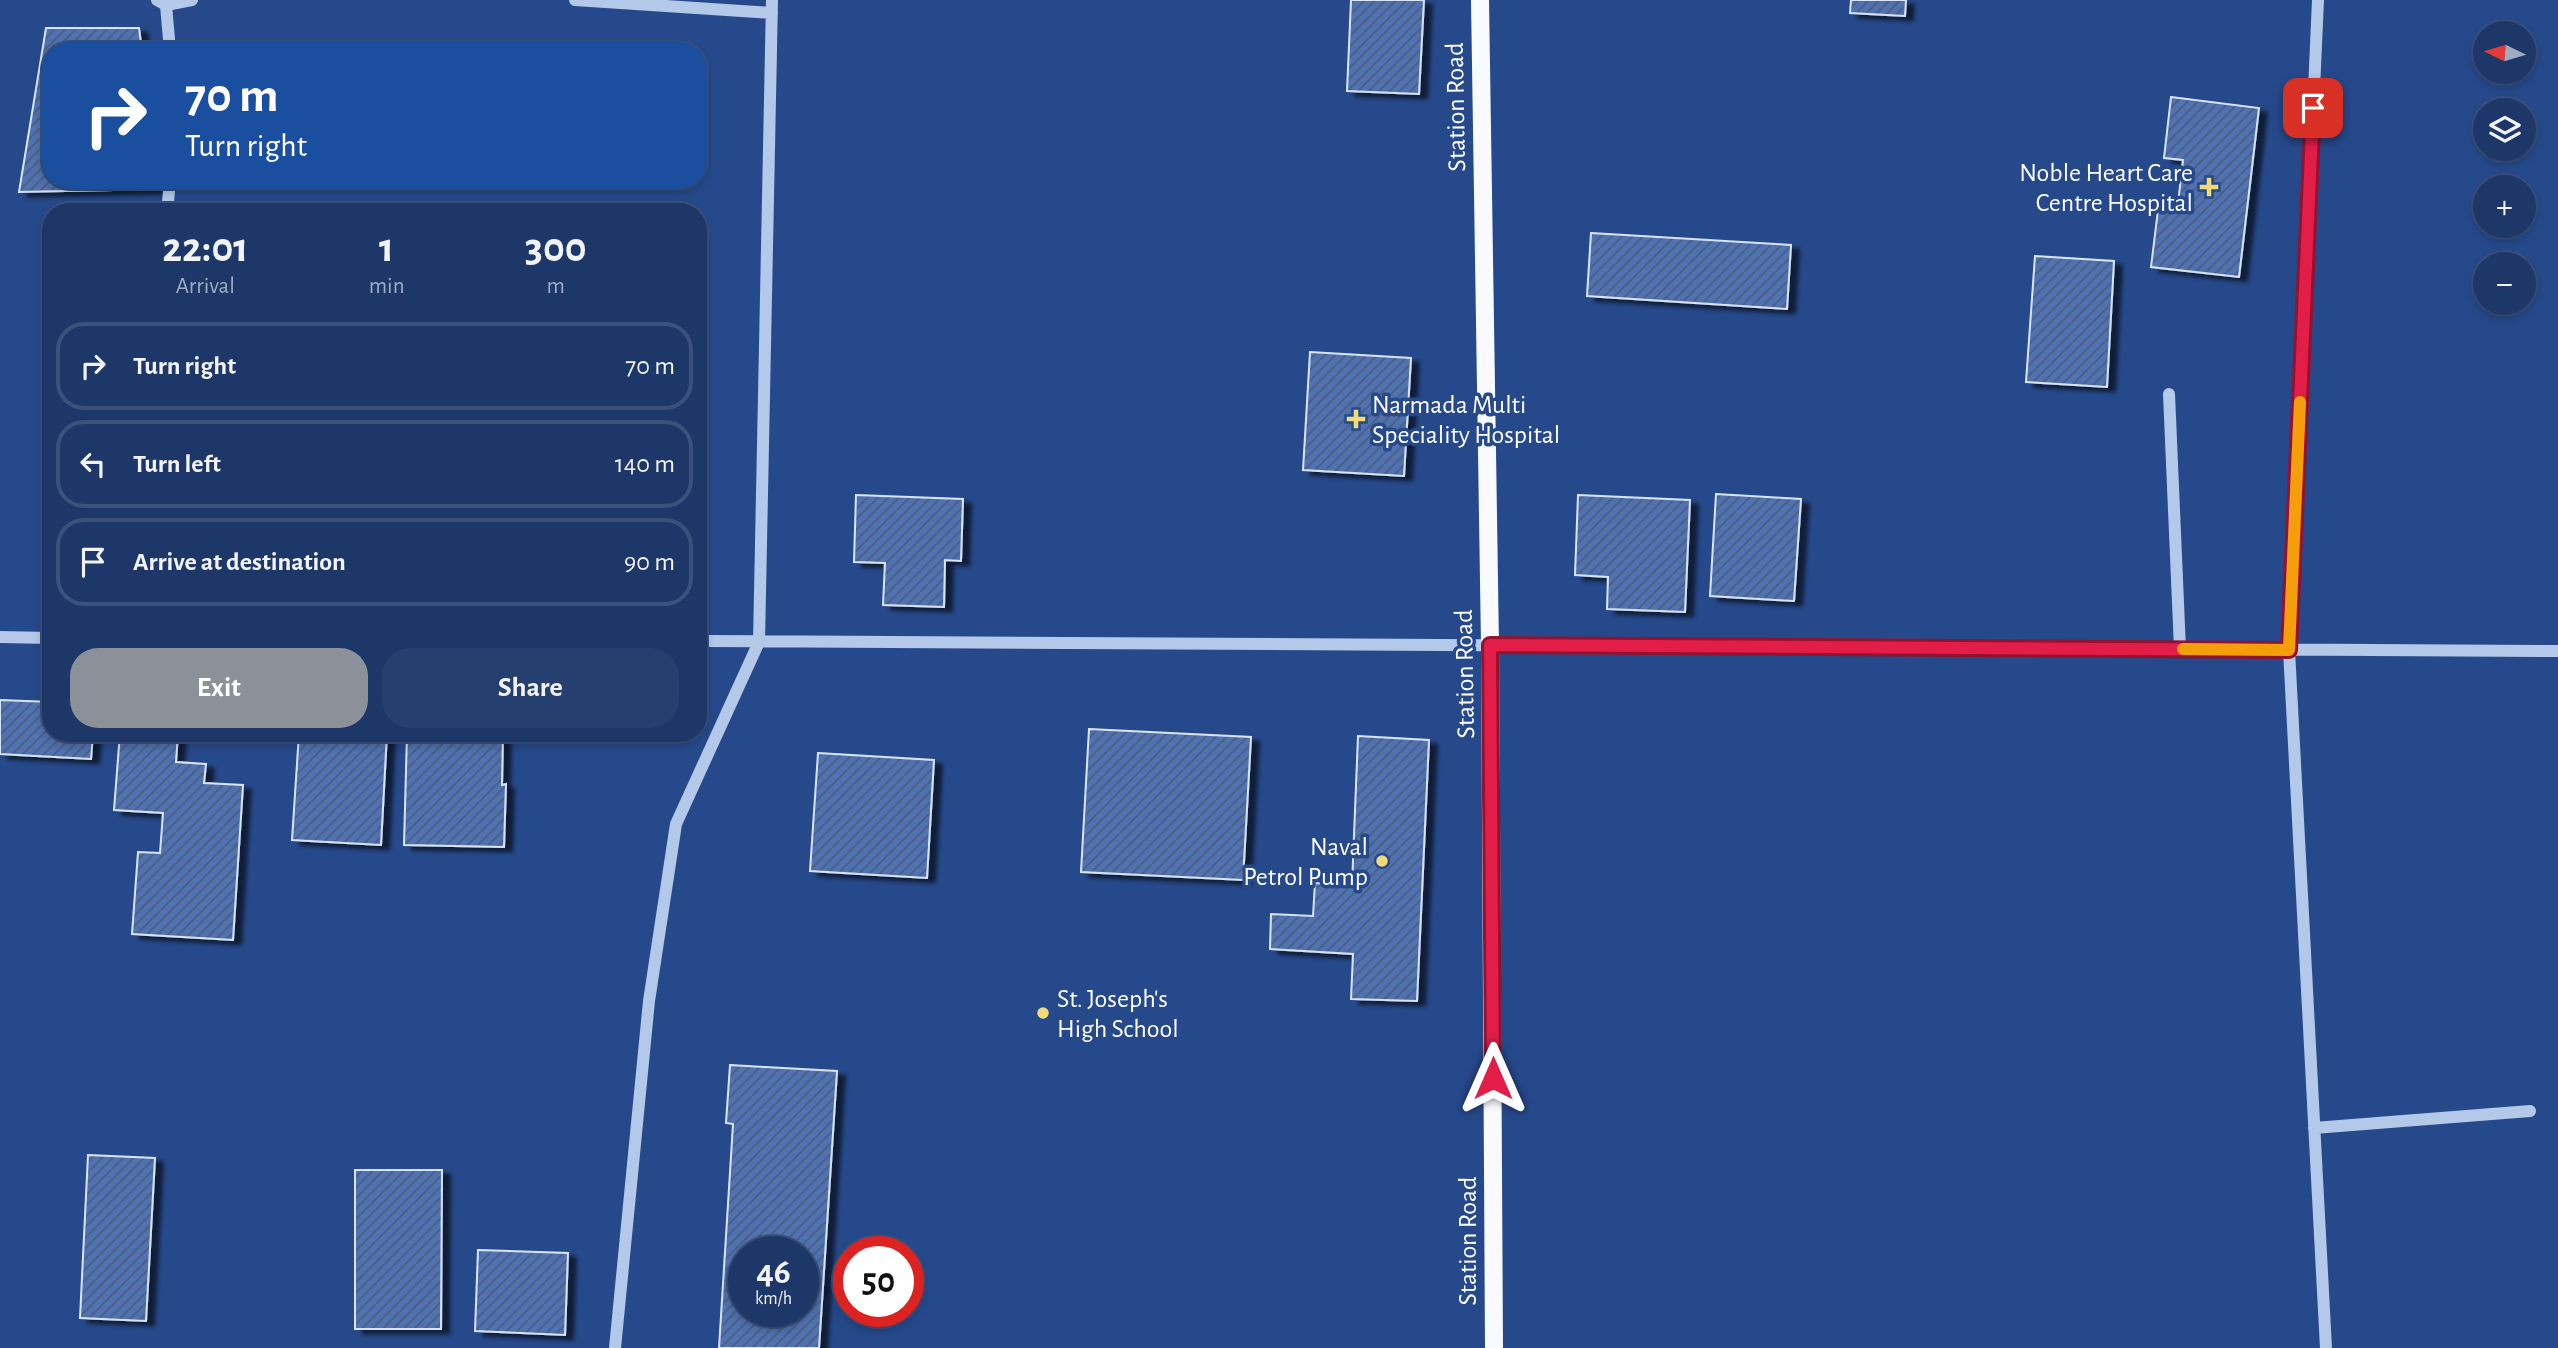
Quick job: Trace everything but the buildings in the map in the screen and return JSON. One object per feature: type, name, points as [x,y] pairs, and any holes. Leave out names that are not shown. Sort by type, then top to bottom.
[{"type":"main road","name":"Station Road","points":[[1480,0],[1490,645],[1494,1348]]},
{"type":"street","points":[[168,42],[162,3],[192,0]]},
{"type":"street","points":[[575,0],[772,7],[759,642],[677,824],[649,1001],[615,1348]]},
{"type":"street","points":[[2318,0],[2289,650],[2326,1348]]},
{"type":"street","points":[[168,202],[169,189]]},
{"type":"street","points":[[2169,394],[2180,649]]},
{"type":"street","points":[[0,638],[42,638]]},
{"type":"street","points":[[707,641],[2558,651]]},
{"type":"street","points":[[2314,1128],[2530,1111]]},
{"type":"slow traffic","points":[[2183,649],[2289,650],[2300,402]]},
{"type":"place","name":"Noble Heart Care Centre Hospital","points":[[2209,187]]},
{"type":"place","name":"Narmada Multi Speciality Hospital","points":[[1356,419]]},
{"type":"place","name":"Naval Petrol Pump","points":[[1382,861]]},
{"type":"place","name":"St. Joseph's High School","points":[[1043,1013]]},
{"type":"route","points":[[1493,1078],[1490,645],[2289,650],[2313,108]]}]
